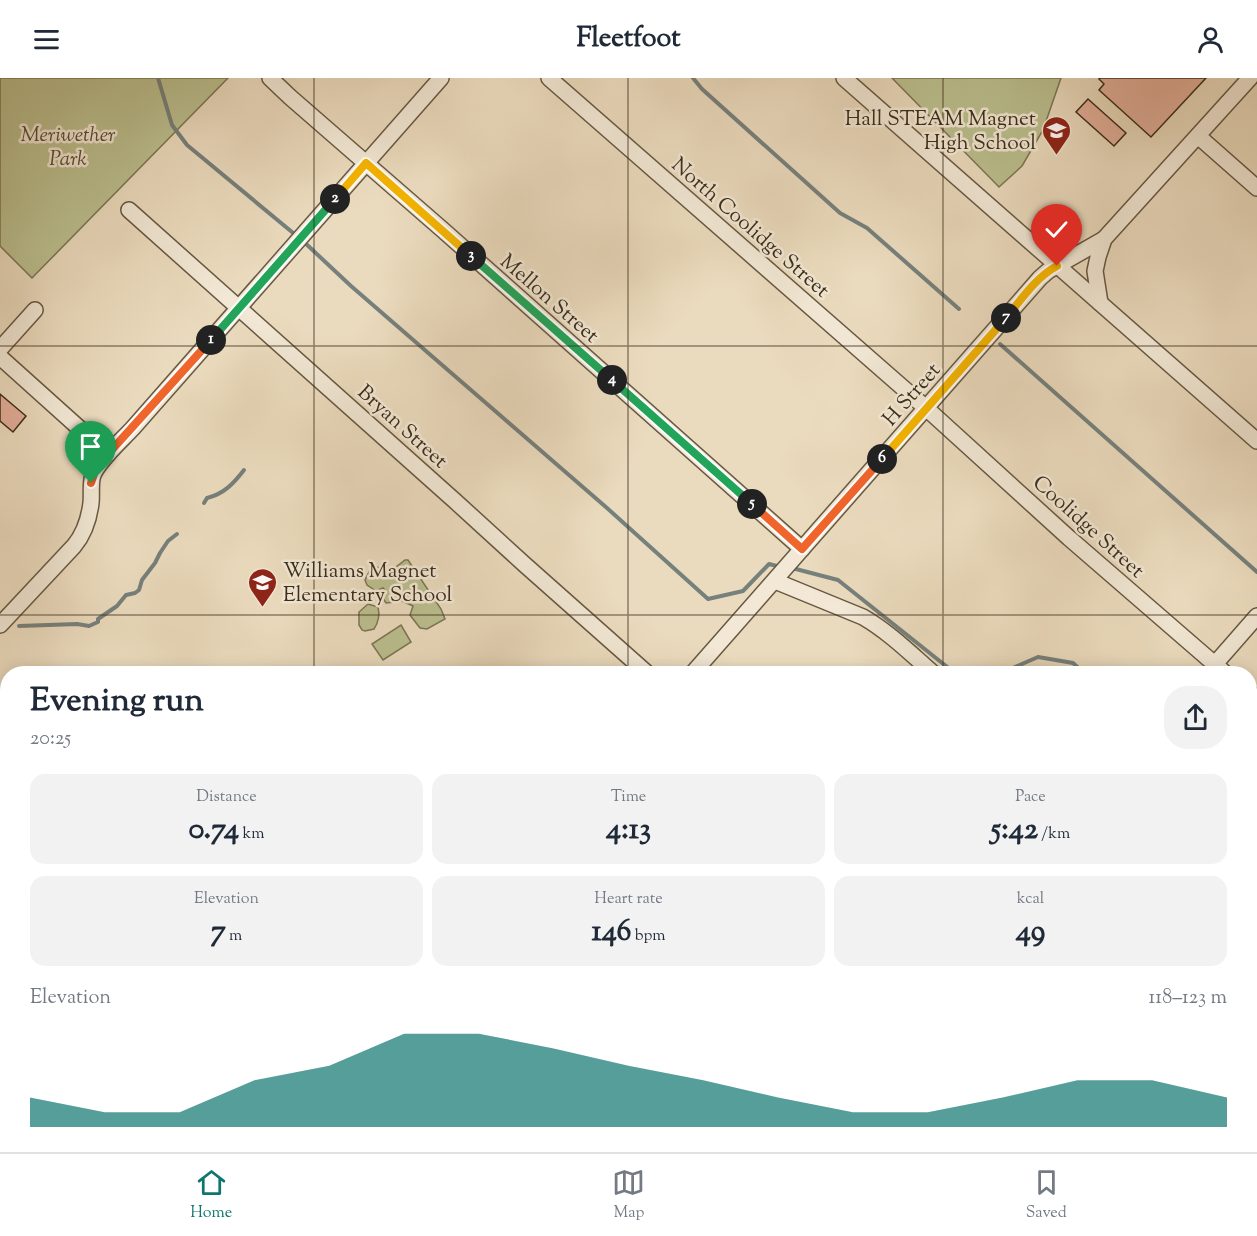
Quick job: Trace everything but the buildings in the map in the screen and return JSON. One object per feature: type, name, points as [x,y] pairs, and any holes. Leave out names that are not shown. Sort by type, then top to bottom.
[{"type":"street","name":"Mellon Street","points":[[270,78],[799,553]]},
{"type":"street","points":[[0,625],[81,537],[89,516],[92,477],[108,454],[294,247],[441,78]]},
{"type":"street","name":"North Coolidge Street","points":[[549,78],[926,408]]},
{"type":"street","points":[[844,78],[1257,441]]},
{"type":"street","name":"H Street","points":[[699,666],[1040,278],[1048,271],[1104,239],[1250,78]]},
{"type":"street","points":[[1198,136],[1257,188]]},
{"type":"street","name":"Bryan Street","points":[[129,210],[639,666]]},
{"type":"street","name":"H Street","points":[[1100,303],[1095,271],[1104,239]]},
{"type":"street","points":[[0,349],[35,310]]},
{"type":"street","points":[[0,357],[108,454]]},
{"type":"street","name":"Coolidge Street","points":[[926,408],[1069,538],[1217,666]]},
{"type":"street","points":[[778,577],[796,590],[850,610],[869,620],[925,666]]},
{"type":"street","points":[[1222,666],[1257,616]]},
{"type":"green space","name":"Meriwether Park","points":[[0,78],[228,78],[32,278],[0,246]]},
{"type":"green space","points":[[892,78],[1061,78],[1043,130],[1022,166],[999,187]]},
{"type":"green space","points":[[405,560],[408,560],[441,609],[445,619],[427,629],[420,628],[410,615],[413,606],[400,600],[386,603],[382,597],[386,591],[383,588],[376,591],[367,585],[365,580],[371,568],[379,568],[391,574]]},
{"type":"green space","points":[[368,604],[378,607],[379,616],[374,629],[365,631],[359,625],[359,612]]},
{"type":"green space","points":[[401,625],[411,642],[383,660],[372,644]]},
{"type":"waterway","points":[[158,78],[172,125],[187,145],[298,237]]},
{"type":"waterway","points":[[693,78],[702,89],[840,213],[867,228],[959,309]]},
{"type":"waterway","points":[[304,242],[351,286],[607,508],[708,599],[743,591],[769,564],[781,567]]},
{"type":"waterway","points":[[1000,344],[1257,572]]},
{"type":"waterway","points":[[204,503],[207,498],[219,494],[228,487],[244,470]]},
{"type":"waterway","points":[[19,626],[77,624],[89,626],[98,622],[98,619],[117,606],[126,595],[139,590],[142,580],[168,541],[177,534]]},
{"type":"waterway","points":[[792,568],[838,580],[946,666]]},
{"type":"waterway","points":[[1018,666],[1038,657],[1073,663],[1076,666]]},
{"type":"place","name":"Hall STEAM Magnet High School","points":[[1057,156]]},
{"type":"place","name":"Williams Magnet Elementary School","points":[[262,608]]},
{"type":"route","points":[[91,483],[95,471],[108,454],[294,247],[366,163],[802,549],[1040,278],[1057,266]]}]
